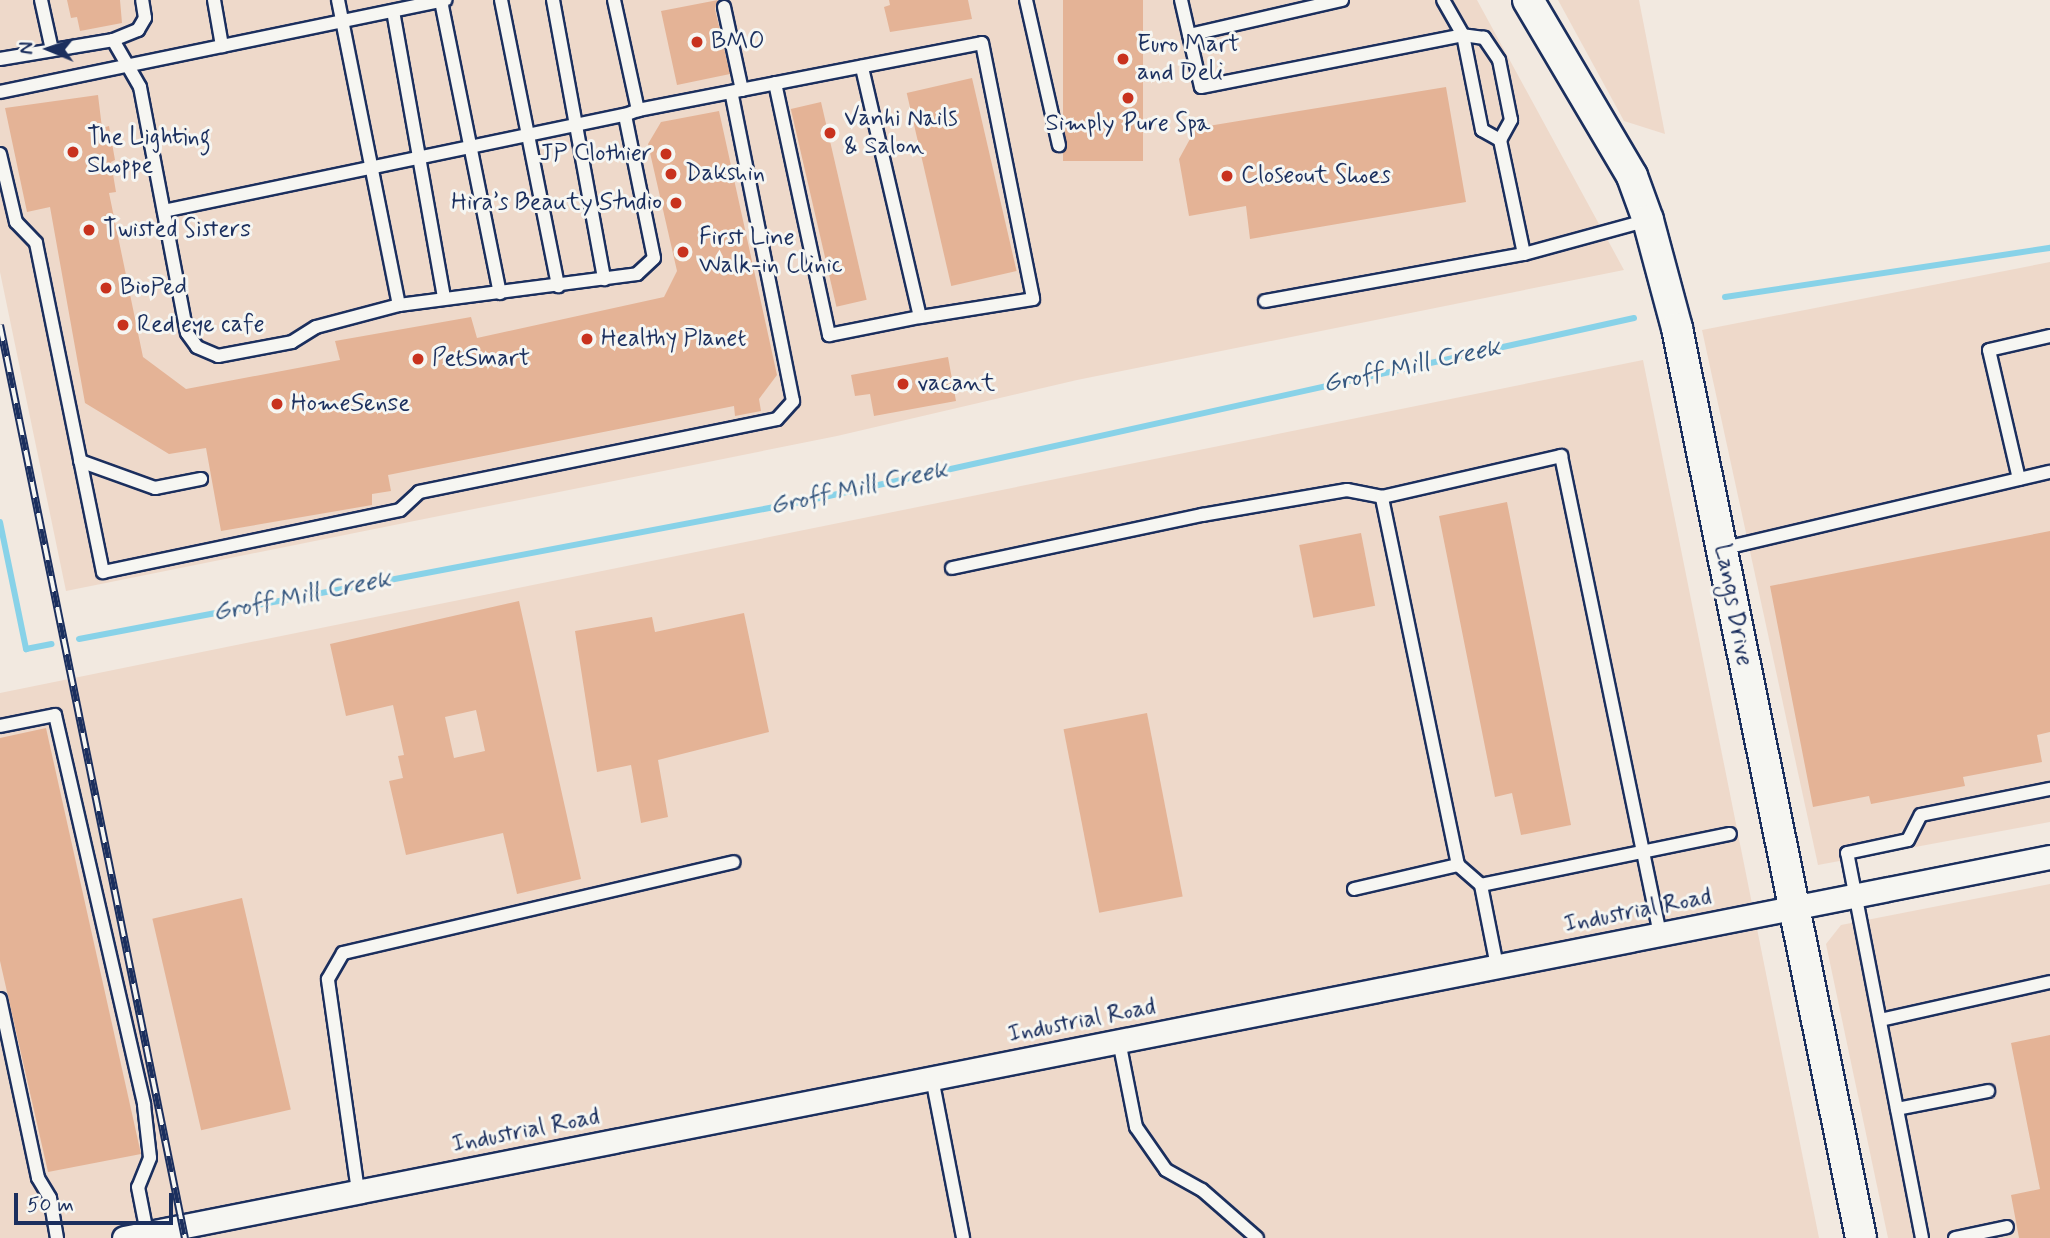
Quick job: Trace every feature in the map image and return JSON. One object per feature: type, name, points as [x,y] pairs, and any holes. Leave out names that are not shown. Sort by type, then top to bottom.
[{"type":"street","name":"Langs Drive","points":[[1528,0],[1632,176],[1648,220],[1676,328],[1861,1238]]},
{"type":"street","name":"Industrial Road","points":[[135,1236],[2050,857]]},
{"type":"lane","points":[[41,0],[52,50]]},
{"type":"lane","points":[[0,59],[113,40],[138,30],[145,18],[142,0]]},
{"type":"lane","points":[[214,0],[222,46]]},
{"type":"lane","points":[[338,0],[399,305]]},
{"type":"lane","points":[[0,92],[393,11],[415,3],[444,0],[470,148],[500,293]]},
{"type":"lane","points":[[501,0],[558,286]]},
{"type":"lane","points":[[553,0],[604,279]]},
{"type":"lane","points":[[614,0],[638,110]]},
{"type":"lane","points":[[1026,0],[1059,145]]},
{"type":"lane","points":[[1181,0],[1201,87],[1463,35],[1484,38],[1499,60],[1511,120],[1500,140],[1524,254]]},
{"type":"lane","points":[[1189,34],[1342,0]]},
{"type":"lane","points":[[1443,0],[1463,35],[1482,130],[1500,140]]},
{"type":"lane","points":[[0,154],[16,222],[36,243],[103,572],[400,510],[419,492],[778,419],[793,401],[724,7]]},
{"type":"lane","points":[[393,11],[444,296]]},
{"type":"lane","points":[[113,40],[140,87],[187,333],[197,347],[218,356],[292,342],[316,327],[444,296],[500,293],[636,274],[654,258],[625,115]]},
{"type":"lane","points":[[164,211],[625,115],[638,110],[775,83],[862,67],[982,43],[1033,299],[829,335],[775,83]]},
{"type":"lane","points":[[862,67],[920,317]]},
{"type":"lane","points":[[1265,301],[1524,254],[1648,220]]},
{"type":"lane","points":[[2020,479],[1989,350],[2050,336]]},
{"type":"lane","points":[[952,568],[1347,490],[1382,497],[1561,456],[1660,934]]},
{"type":"lane","points":[[80,461],[155,488],[201,479]]},
{"type":"lane","points":[[1721,549],[2050,472]]},
{"type":"lane","points":[[1382,497],[1458,865],[1481,885],[1497,966]]},
{"type":"lane","points":[[0,726],[55,715],[144,1105],[150,1158],[138,1187],[135,1236]]},
{"type":"lane","points":[[1922,1238],[1847,853],[1908,840],[1922,815],[2050,789]]},
{"type":"lane","points":[[1481,885],[1644,855],[1730,834]]},
{"type":"lane","points":[[358,1191],[328,979],[343,953],[734,862]]},
{"type":"lane","points":[[1354,889],[1458,865]]},
{"type":"lane","points":[[1880,1020],[2050,982]]},
{"type":"lane","points":[[0,999],[37,1178],[50,1198],[57,1238]]},
{"type":"lane","points":[[1119,1041],[1136,1127],[1158,1159],[1166,1170],[1202,1190],[1257,1238]]},
{"type":"lane","points":[[932,1077],[963,1238]]},
{"type":"lane","points":[[1897,1109],[1988,1091]]},
{"type":"lane","points":[[1955,1238],[2007,1227]]},
{"type":"shaded area","points":[[0,0],[1477,0],[1624,270],[1077,380],[837,436],[66,591],[0,272]]},
{"type":"shaded area","points":[[1558,0],[1639,0],[1665,134],[1624,121]]},
{"type":"shaded area","points":[[2050,262],[2050,822],[1818,865],[1702,330]]},
{"type":"shaded area","points":[[1643,360],[1819,1238],[0,1238],[0,693]]},
{"type":"shaded area","points":[[2050,884],[2050,1238],[1888,1238],[1826,944],[1841,925]]},
{"type":"building","points":[[67,0],[120,0],[122,23],[80,31],[77,17],[71,18]]},
{"type":"building","name":"BMO","points":[[718,0],[715,9],[730,74],[677,85],[661,11]]},
{"type":"building","points":[[889,0],[968,0],[972,19],[890,32],[884,7],[890,5]]},
{"type":"building","points":[[1063,0],[1143,0],[1143,161],[1063,161]]},
{"type":"building","points":[[972,78],[1017,271],[951,286],[907,93]]},
{"type":"building","points":[[1446,87],[1466,202],[1250,239],[1246,206],[1189,216],[1179,159],[1196,128]]},
{"type":"building","points":[[98,95],[102,128],[109,126],[115,160],[111,162],[116,192],[109,193],[143,357],[186,389],[340,360],[335,341],[471,317],[477,338],[664,297],[677,271],[648,144],[661,122],[719,111],[777,375],[759,399],[761,411],[735,416],[734,406],[388,475],[391,491],[372,494],[372,505],[221,531],[206,448],[169,454],[85,403],[50,207],[27,212],[5,108]]},
{"type":"building","points":[[821,102],[867,300],[836,307],[791,109]]},
{"type":"building","name":"vacant","points":[[948,357],[956,401],[874,416],[870,394],[855,396],[851,375]]},
{"type":"building","points":[[1507,502],[1571,825],[1521,835],[1512,793],[1495,797],[1439,516]]},
{"type":"building","points":[[2050,531],[2050,732],[2037,735],[2042,762],[1963,777],[1965,786],[1871,804],[1869,796],[1813,807],[1770,586]]},
{"type":"building","points":[[1361,533],[1375,606],[1313,618],[1299,545]]},
{"type":"building","points":[[519,601],[581,879],[517,894],[503,833],[406,855],[389,781],[403,778],[398,756],[404,755],[393,705],[346,716],[330,644]],"holes":[[[476,710],[485,751],[454,758],[445,717]]]},
{"type":"building","points":[[744,613],[769,732],[658,760],[668,817],[641,823],[631,765],[597,772],[575,631],[652,617],[655,632]]},
{"type":"building","points":[[1147,713],[1183,897],[1099,913],[1064,729]]},
{"type":"building","points":[[46,728],[141,1154],[48,1172],[0,961],[0,738]]},
{"type":"building","points":[[242,898],[291,1109],[201,1130],[152,919]]},
{"type":"building","points":[[2050,1035],[2050,1238],[2019,1238],[2011,1195],[2040,1189],[2011,1043]]},
{"type":"waterway","name":"Groff Mill Creek","points":[[1725,297],[2050,248]]},
{"type":"waterway","name":"Groff Mill Creek","points":[[79,639],[806,501],[1634,318]]},
{"type":"waterway","name":"Groff Mill Creek","points":[[0,522],[26,649],[52,644]]},
{"type":"railway","points":[[0,325],[185,1238]]},
{"type":"place","name":"BMO","points":[[697,42]]},
{"type":"place","name":"Euro Mart and Deli","points":[[1123,59]]},
{"type":"place","name":"Simply Pure Spa","points":[[1128,98]]},
{"type":"place","name":"Vanhi Nails & Salon","points":[[830,133]]},
{"type":"place","name":"The Lighting Shoppe","points":[[73,152]]},
{"type":"place","name":"JP Clothier","points":[[666,154]]},
{"type":"place","name":"Dakshin","points":[[671,174]]},
{"type":"place","name":"Closeout Shoes","points":[[1227,176]]},
{"type":"place","name":"Hira’s Beauty Studio","points":[[676,203]]},
{"type":"place","name":"Twisted Sisters","points":[[89,230]]},
{"type":"place","name":"First Line Walk-in Clinic","points":[[683,252]]},
{"type":"place","name":"BioPed","points":[[106,288]]},
{"type":"place","name":"Red eye cafe","points":[[123,325]]},
{"type":"place","name":"Healthy Planet","points":[[587,339]]},
{"type":"place","name":"PetSmart","points":[[418,359]]},
{"type":"place","name":"vacant","points":[[903,384]]},
{"type":"place","name":"HomeSense","points":[[277,404]]}]
